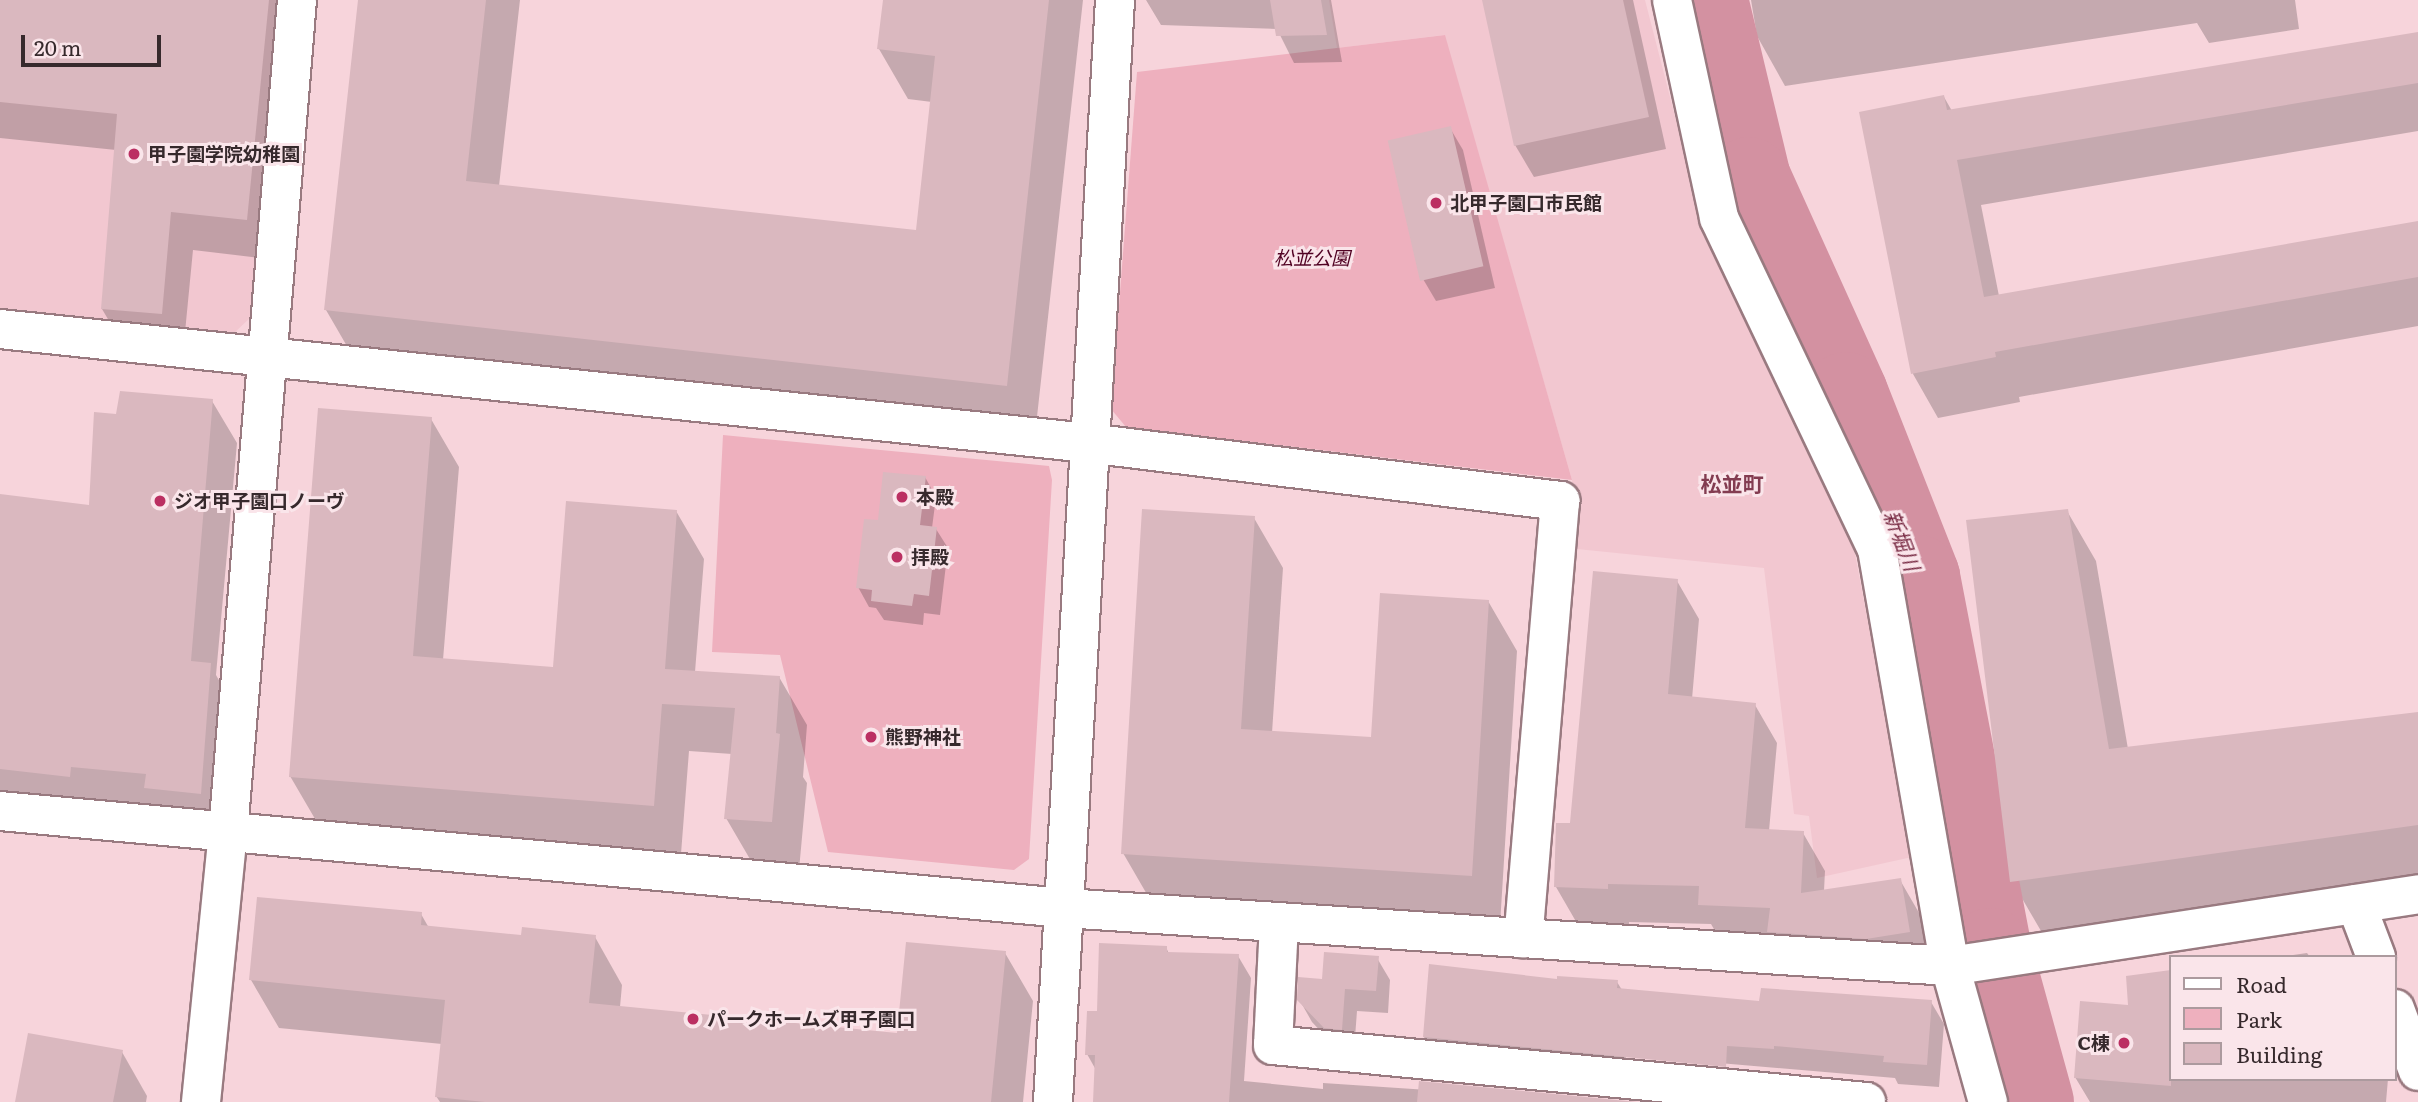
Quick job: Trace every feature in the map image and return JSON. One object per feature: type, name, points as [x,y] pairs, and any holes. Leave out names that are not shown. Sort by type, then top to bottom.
[{"type":"street","points":[[201,1102],[228,832],[297,0]]},
{"type":"street","points":[[1053,1102],[1115,0]]},
{"type":"street","points":[[1672,0],[1719,218],[1877,549],[1988,1102]]},
{"type":"street","points":[[0,329],[1088,443],[1560,501],[1523,938]]},
{"type":"street","points":[[0,811],[1064,908],[1959,965],[2418,894]]},
{"type":"street","points":[[2356,904],[2375,955]]},
{"type":"street","points":[[1279,923],[1273,1045],[1866,1102]]},
{"type":"street","points":[[2397,1014],[2418,1071]]},
{"type":"shaded area","name":"甲子園学院幼稚園","points":[[0,0],[282,0],[251,317],[233,334],[0,308]]},
{"type":"shaded area","points":[[1329,0],[1645,0],[1695,194],[1853,543],[1912,857],[1817,878],[1809,816],[1794,814],[1764,568],[1577,549],[1572,480],[1444,35],[1337,48]]},
{"type":"green space","name":"松並公園","points":[[1445,35],[1572,480],[1126,427],[1111,409],[1137,72]]},
{"type":"green space","name":"熊野神社","points":[[723,435],[1049,466],[1052,480],[1029,859],[1014,870],[828,852],[780,655],[712,652]]},
{"type":"building","points":[[0,0],[269,0],[247,220],[171,212],[162,314],[101,309],[117,114],[0,102]]},
{"type":"building","points":[[358,0],[486,0],[466,181],[916,230],[935,56],[877,49],[883,0],[1049,0],[1007,386],[324,310]]},
{"type":"building","points":[[1270,0],[1321,0],[1327,35],[1276,36]]},
{"type":"building","points":[[1482,0],[1623,0],[1649,117],[1514,146]]},
{"type":"building","points":[[2418,32],[2418,83],[1957,160],[1984,297],[2418,221],[2418,277],[1995,352],[1996,357],[1911,374],[1859,112],[1944,95],[1947,110]]},
{"type":"building","name":"北甲子園口市民館","points":[[1451,126],[1483,266],[1420,281],[1388,141]]},
{"type":"building","points":[[120,391],[213,399],[191,661],[211,663],[201,794],[144,788],[146,774],[71,767],[70,777],[0,769],[0,494],[89,505],[94,412],[116,414]]},
{"type":"building","points":[[318,408],[432,417],[413,656],[553,667],[566,501],[677,510],[665,669],[780,676],[776,733],[780,734],[772,822],[724,819],[735,708],[662,704],[654,806],[289,777]]},
{"type":"building","name":"拝殿","points":[[883,472],[926,476],[920,525],[937,527],[929,596],[914,594],[912,606],[871,601],[872,590],[856,588],[864,519],[878,520]]},
{"type":"building","points":[[1142,509],[1255,516],[1241,729],[1371,737],[1380,593],[1489,600],[1472,876],[1121,854]]},
{"type":"building","points":[[2068,509],[2109,749],[2418,712],[2418,825],[2010,882],[1966,520]]},
{"type":"building","points":[[1593,571],[1678,579],[1668,694],[1756,703],[1745,828],[1804,831],[1801,893],[1901,878],[1910,932],[1866,939],[1767,932],[1770,908],[1698,905],[1699,886],[1608,884],[1608,889],[1554,887],[1556,823],[1570,823]]},
{"type":"building","points":[[257,897],[422,912],[421,925],[521,935],[522,927],[596,935],[589,1003],[897,1033],[906,942],[1006,951],[991,1102],[485,1102],[435,1097],[445,1000],[249,980]]},
{"type":"building","points":[[1099,943],[1167,946],[1167,952],[1239,954],[1229,1102],[1093,1102],[1095,1055],[1085,1055],[1087,1011],[1097,1011]]},
{"type":"building","points":[[1324,952],[1379,956],[1376,991],[1345,989],[1342,1030],[1324,1028],[1297,1000],[1298,977],[1322,979]]},
{"type":"building","points":[[1429,964],[1557,979],[1557,976],[1618,980],[1617,988],[1759,1001],[1761,988],[1932,1000],[1927,1065],[1883,1062],[1884,1056],[1774,1046],[1774,1049],[1727,1046],[1726,1067],[1423,1037]]},
{"type":"building","name":"C棟","points":[[2170,970],[2171,1086],[2074,1078],[2080,1001],[2128,1005],[2126,976]]},
{"type":"building","points":[[28,1033],[123,1050],[113,1102],[15,1102]]},
{"type":"building","points":[[1419,1081],[1637,1102],[1417,1102]]},
{"type":"waterway","name":"新堀川","points":[[1706,0],[1749,179],[1846,394],[1918,577],[1990,950],[2032,1102]]},
{"type":"place","name":"甲子園学院幼稚園","points":[[134,154]]},
{"type":"place","name":"北甲子園口市民館","points":[[1436,203]]},
{"type":"place","name":"本殿","points":[[902,497]]},
{"type":"place","name":"ジオ甲子園口ノーヴ","points":[[160,501]]},
{"type":"place","name":"拝殿","points":[[897,557]]},
{"type":"place","name":"熊野神社","points":[[871,737]]},
{"type":"place","name":"パークホームズ甲子園口","points":[[693,1019]]},
{"type":"place","name":"C棟","points":[[2124,1043]]},
{"type":"district","name":"松並町","points":[[1732,483]]}]
